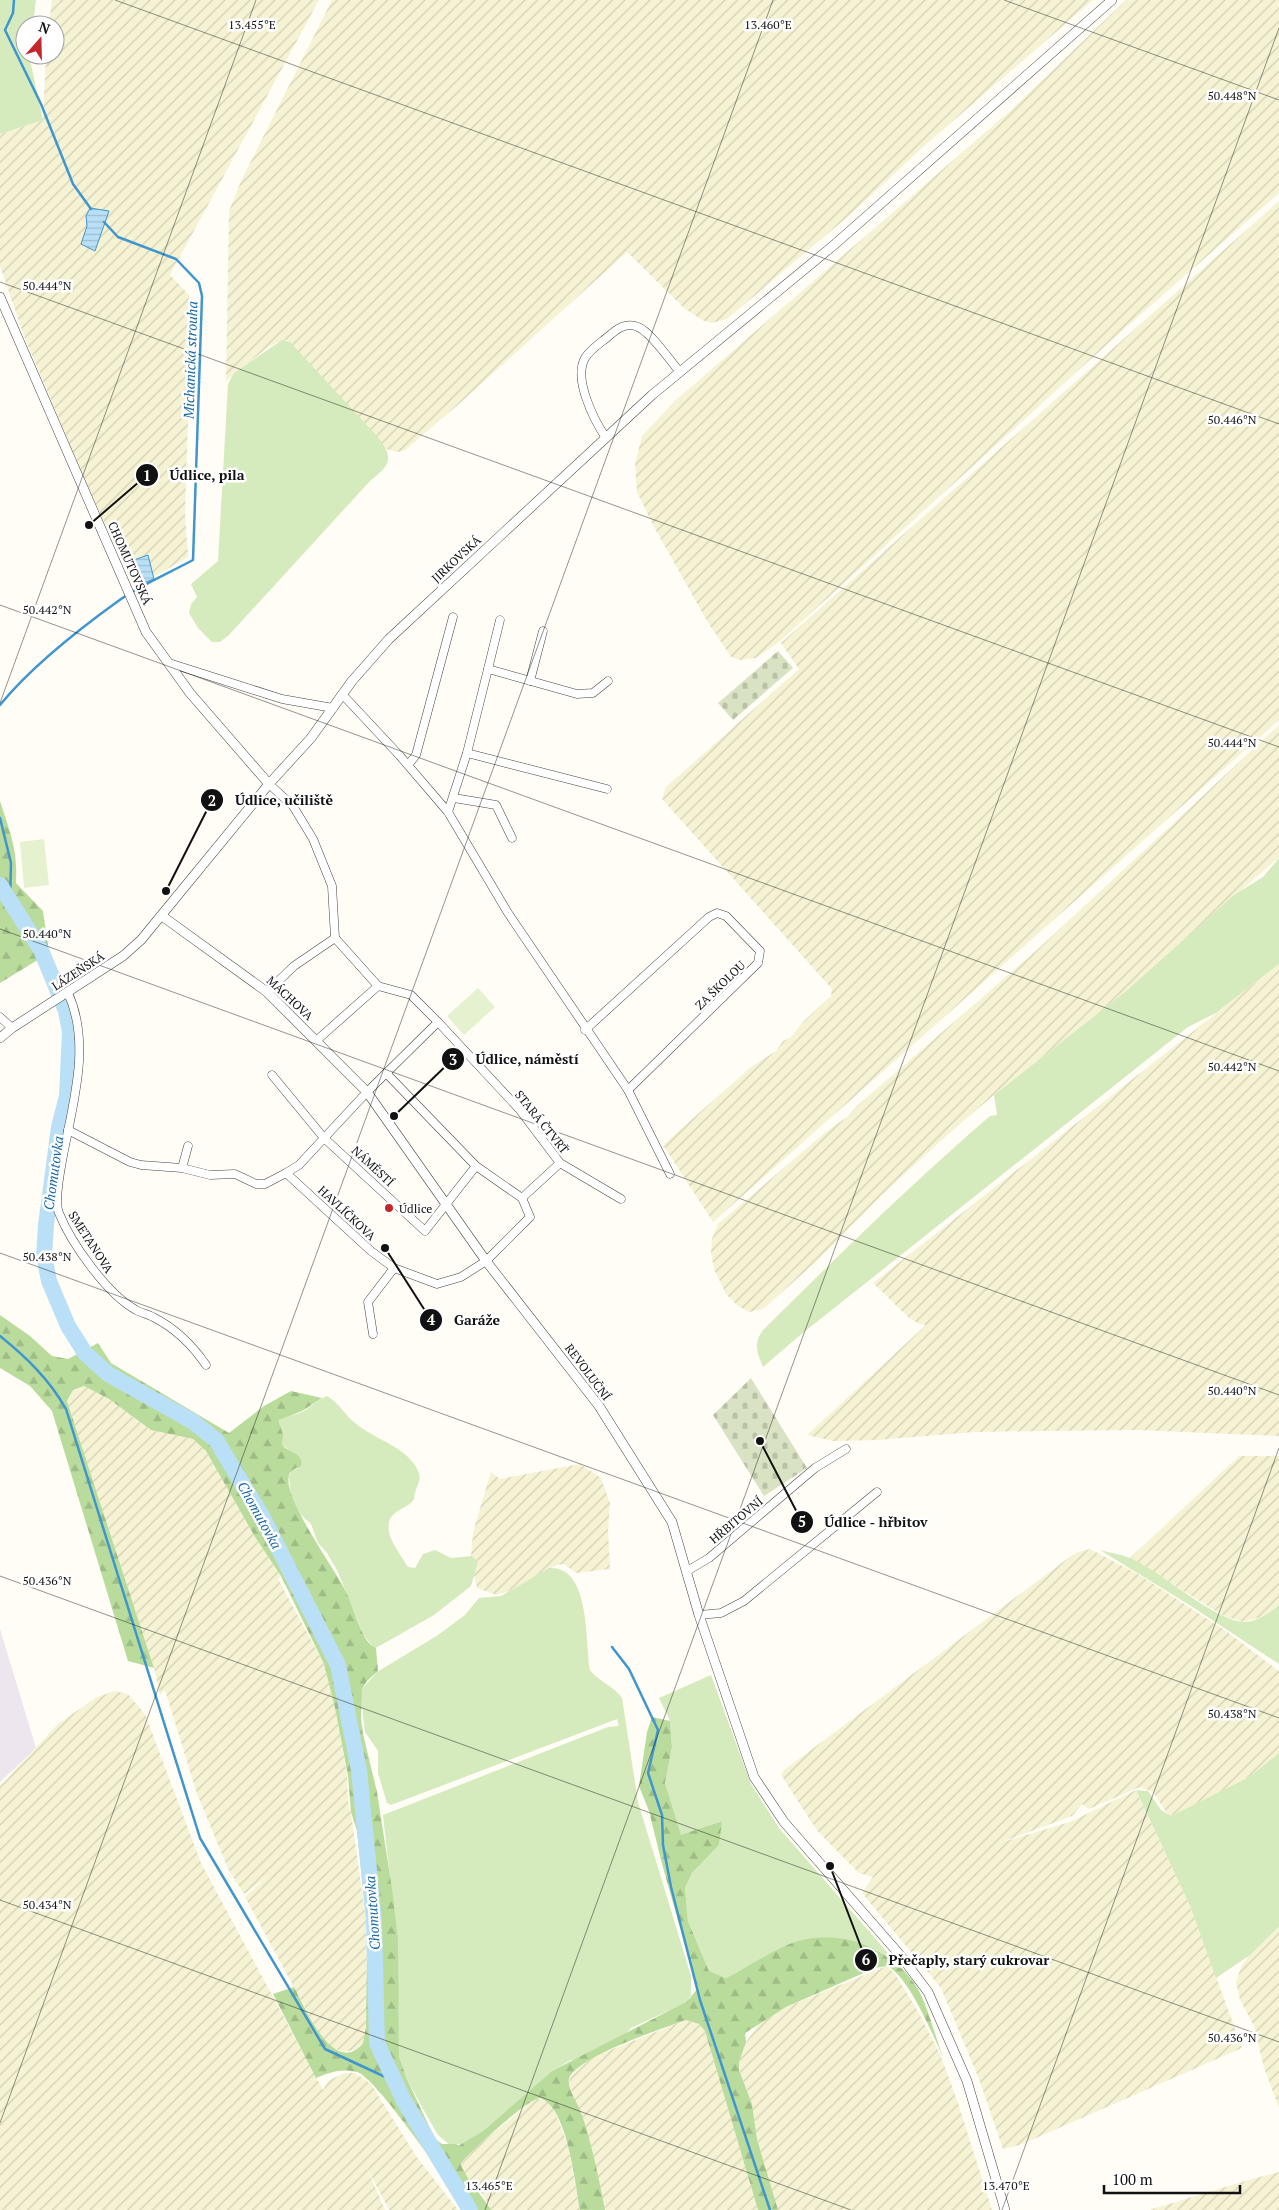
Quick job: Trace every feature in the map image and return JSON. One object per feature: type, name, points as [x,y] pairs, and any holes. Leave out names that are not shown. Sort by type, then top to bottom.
[{"type":"street","name":"JIRKOVSKÁ","points":[[162,916],[269,784],[311,738],[342,694],[389,639],[680,372],[834,245],[1112,0]]},
{"type":"street","name":"CHOMUTOVSKÁ","points":[[0,297],[146,632],[190,693],[269,784]]},
{"type":"street","points":[[606,438],[590,408],[581,378],[582,365],[590,352],[621,327],[636,326],[644,330],[680,372]]},
{"type":"street","points":[[408,765],[416,755],[453,617]]},
{"type":"street","points":[[448,812],[467,753],[500,620]]},
{"type":"street","points":[[530,681],[543,631]]},
{"type":"street","points":[[169,663],[282,699],[333,708]]},
{"type":"street","points":[[488,669],[578,694],[593,693],[608,681]]},
{"type":"street","points":[[342,694],[408,765],[448,812],[508,913],[585,1030],[628,1090],[670,1174]]},
{"type":"street","points":[[467,753],[608,789]]},
{"type":"street","points":[[269,784],[293,806],[312,839],[332,886],[335,938],[378,986],[316,1041]]},
{"type":"street","points":[[454,798],[496,805],[512,838]]},
{"type":"street","name":"ZA ŠKOLOU","points":[[585,1030],[709,917],[718,913],[726,916],[760,951],[758,963],[628,1090]]},
{"type":"street","name":"MÁCHOVA","points":[[162,916],[267,992],[367,1092]]},
{"type":"street","name":"LÁZEŇSKÁ","points":[[0,1038],[12,1028],[123,956],[162,916]]},
{"type":"street","points":[[267,992],[294,966],[335,938]]},
{"type":"street","name":"STARÁ ČTVRŤ","points":[[378,986],[411,995],[520,1110],[560,1162],[621,1199]]},
{"type":"street","name":"SMETANOVA","points":[[66,994],[75,1010],[79,1038],[78,1068],[59,1179],[58,1211],[101,1280],[116,1295],[136,1310],[170,1327],[196,1350],[206,1365]]},
{"type":"street","points":[[0,1017],[12,1028]]},
{"type":"street","points":[[68,1130],[130,1162],[142,1165],[182,1168],[210,1175],[235,1174],[256,1184],[265,1184],[299,1165],[367,1092],[438,1022]]},
{"type":"street","points":[[386,1073],[476,1166],[522,1198],[560,1162]]},
{"type":"street","points":[[272,1075],[324,1138]]},
{"type":"street","points":[[367,1092],[445,1203]]},
{"type":"street","name":"NÁMĚSTÍ","points":[[324,1138],[425,1231],[445,1203],[476,1166]]},
{"type":"street","points":[[182,1168],[188,1146]]},
{"type":"street","name":"HAVLÍČKOVA","points":[[286,1173],[371,1251],[394,1268],[437,1284],[461,1277],[486,1261],[530,1217],[522,1198]]},
{"type":"street","name":"REVOLUČNÍ","points":[[445,1203],[486,1261],[599,1406],[672,1522],[699,1615],[754,1777],[784,1822],[900,1955],[928,1992],[967,2081],[1006,2210]]},
{"type":"street","points":[[373,1334],[368,1302],[394,1268]]},
{"type":"street","name":"HŘBITOVNÍ","points":[[687,1571],[709,1558],[815,1468],[846,1449]]},
{"type":"street","points":[[699,1615],[721,1613],[744,1601],[877,1492]]},
{"type":"shaded area","points":[[52,0],[319,0],[170,275],[189,295],[190,357],[185,513],[188,557],[159,574],[133,584],[86,482],[24,336],[0,266],[0,134],[43,120],[46,65],[65,65],[65,15],[50,15]]},
{"type":"shaded area","points":[[332,0],[1093,0],[923,147],[851,214],[727,319],[711,323],[702,320],[684,308],[627,252],[459,404],[404,451],[397,452],[386,449],[287,340],[267,348],[226,381],[229,211],[242,179]]},
{"type":"shaded area","points":[[1126,0],[1279,0],[1279,193],[1123,330],[779,642],[756,658],[740,660],[731,657],[707,621],[653,525],[637,492],[635,464],[642,436],[676,400],[1010,111]]},
{"type":"shaded area","points":[[1279,201],[1279,720],[713,1222],[663,1145],[751,1067],[776,1051],[783,1041],[790,1038],[805,1020],[831,996],[832,989],[662,799],[666,787],[799,669],[781,643]]},
{"type":"shaded area","points":[[1279,725],[1279,857],[1125,992],[994,1095],[945,1137],[885,1192],[819,1259],[763,1309],[749,1312],[738,1306],[726,1294],[714,1269],[711,1253],[712,1239],[718,1224],[827,1131],[847,1117],[858,1105],[1037,950]]},
{"type":"shaded area","points":[[1279,964],[1279,1436],[1138,1430],[1043,1431],[974,1432],[878,1440],[833,1441],[807,1435],[926,1325],[919,1324],[908,1317],[873,1283]]},
{"type":"shaded area","points":[[84,1386],[109,1399],[151,1430],[193,1439],[206,1451],[255,1537],[281,1576],[278,1579],[324,1664],[335,1708],[347,1774],[348,1803],[366,1920],[366,2027],[363,2043],[355,2050],[343,2052],[331,2047],[322,2039],[245,1897],[269,1875],[244,1894],[228,1869],[197,1794],[165,1690],[160,1695],[154,1668],[67,1401],[73,1390]]},
{"type":"shaded area","points":[[1239,1456],[1279,1456],[1279,1605],[1262,1617],[1243,1622],[1224,1616],[1130,1558]]},
{"type":"shaded area","points":[[580,1464],[601,1478],[610,1503],[608,1530],[610,1569],[576,1573],[564,1564],[557,1565],[509,1591],[496,1595],[477,1588],[474,1574],[477,1568],[471,1555],[473,1532],[491,1472],[500,1479]]},
{"type":"shaded area","points":[[1090,1549],[1136,1573],[1226,1631],[1279,1671],[1279,1753],[1249,1777],[1171,1816],[1168,1815],[1153,1792],[1140,1787],[1089,1809],[1082,1804],[1072,1816],[999,1843],[1070,1822],[1136,1790],[1191,1908],[1242,2048],[1020,2145],[1003,2149],[979,2079],[941,1988],[862,1893],[873,1877],[859,1873],[816,1829],[781,1775],[784,1770],[1075,1553]]},
{"type":"shaded area","points":[[0,1629],[36,1748],[0,1782]]},
{"type":"shaded area","points":[[115,1691],[128,1694],[145,1714],[201,1863],[323,2090],[328,2081],[344,2073],[355,2073],[371,2084],[416,2156],[458,2210],[389,2210],[366,2166],[385,2210],[0,2210],[0,1786],[58,1724],[97,1697]]},
{"type":"shaded area","points":[[1279,1928],[1279,2108],[1264,2068],[1254,2026],[1240,2000],[1236,1982],[1241,1967],[1250,1954]]},
{"type":"shaded area","points":[[887,1966],[895,1974],[916,2008],[940,2054],[958,2103],[992,2210],[778,2210],[757,2139],[752,2104],[739,2070],[743,2046],[759,2024],[786,2007]]},
{"type":"shaded area","points":[[686,2020],[699,2024],[705,2031],[758,2210],[605,2210],[583,2121],[569,2084],[570,2077],[581,2064],[595,2056]]},
{"type":"shaded area","points":[[536,2098],[548,2102],[555,2113],[568,2145],[580,2210],[491,2210],[484,2196],[462,2171],[461,2163],[478,2145]]},
{"type":"shaded area","points":[[1279,2172],[1279,2210],[1149,2210],[1252,2179]]},
{"type":"green space","points":[[0,0],[36,0],[34,15],[15,15],[15,65],[31,65],[43,120],[0,134]]},
{"type":"green space","points":[[282,340],[290,342],[377,436],[386,450],[388,461],[386,466],[370,481],[229,635],[220,642],[212,642],[198,628],[189,613],[191,604],[197,597],[191,584],[218,561],[228,384],[234,373]]},
{"type":"green space","points":[[778,651],[793,668],[733,720],[718,703]]},
{"type":"green space","points":[[0,801],[10,832],[16,861],[16,883],[43,911],[49,953],[0,983]]},
{"type":"green space","points":[[44,839],[49,885],[24,888],[20,842]]},
{"type":"green space","points":[[1279,858],[1279,964],[1216,1013],[1188,1027],[799,1336],[763,1367],[757,1344],[763,1330],[903,1194],[990,1116],[997,1115],[994,1095],[1125,992],[1234,895],[1263,877]]},
{"type":"green space","points":[[478,988],[495,1007],[464,1035],[447,1016]]},
{"type":"green space","points":[[0,1315],[30,1336],[52,1356],[68,1359],[98,1343],[111,1363],[229,1433],[264,1406],[291,1391],[322,1398],[302,1411],[279,1420],[279,1424],[283,1435],[283,1446],[301,1459],[301,1466],[292,1470],[289,1475],[289,1486],[293,1500],[346,1592],[362,1632],[371,1645],[376,1648],[378,1671],[367,1681],[362,1689],[361,1719],[377,1792],[398,1940],[399,2056],[406,2077],[435,2139],[442,2144],[456,2144],[458,2146],[483,2131],[552,2071],[684,2003],[697,1989],[649,1811],[639,1786],[647,1732],[652,1717],[670,1721],[672,1747],[665,1783],[681,1835],[722,1821],[719,1845],[692,1873],[685,1888],[688,1921],[709,1971],[726,1978],[779,1949],[798,1941],[815,1938],[832,1937],[866,1945],[896,1963],[918,1989],[943,2057],[911,1993],[895,1972],[887,1966],[875,1968],[786,2007],[745,2033],[746,2042],[739,2062],[739,2070],[752,2104],[757,2139],[778,2210],[758,2210],[705,2031],[699,2024],[686,2020],[641,2036],[603,2053],[575,2070],[569,2079],[571,2091],[588,2134],[605,2210],[580,2210],[573,2166],[564,2131],[550,2105],[540,2098],[512,2116],[461,2163],[464,2172],[491,2210],[467,2210],[396,2112],[366,2078],[357,2072],[346,2070],[331,2072],[316,2078],[273,1994],[294,1987],[321,2035],[331,2046],[341,2052],[352,2052],[363,2043],[366,2027],[367,1927],[357,1831],[351,1812],[348,1776],[335,1708],[324,1664],[281,1576],[255,1537],[206,1451],[193,1439],[151,1430],[109,1399],[84,1386],[73,1390],[67,1401],[154,1668],[128,1661],[52,1411],[30,1386],[0,1368]]},
{"type":"green space","points":[[751,1378],[807,1468],[764,1496],[713,1415]]},
{"type":"green space","points":[[327,1396],[363,1429],[400,1450],[414,1464],[419,1473],[420,1476],[414,1499],[395,1513],[390,1519],[388,1526],[392,1541],[408,1567],[415,1568],[423,1554],[435,1550],[451,1558],[472,1556],[478,1562],[471,1586],[434,1615],[374,1649],[362,1632],[338,1572],[327,1553],[318,1543],[311,1524],[300,1514],[291,1495],[289,1477],[291,1471],[298,1468],[287,1448],[282,1446],[279,1421],[302,1412]]},
{"type":"green space","points":[[1100,1550],[1127,1557],[1142,1564],[1204,1605],[1233,1620],[1245,1622],[1254,1620],[1267,1614],[1279,1605],[1279,1664],[1191,1606]]},
{"type":"green space","points":[[549,1568],[563,1570],[572,1579],[579,1592],[583,1608],[590,1670],[622,1698],[638,1802],[691,1976],[691,1996],[683,2004],[631,2028],[612,2048],[583,2059],[571,2060],[552,2071],[483,2131],[462,2144],[450,2145],[438,2135],[406,2077],[399,2056],[397,1941],[383,1815],[608,1727],[619,1726],[617,1719],[391,1805],[387,1803],[378,1773],[378,1751],[365,1732],[361,1698],[362,1689],[377,1672],[438,1635],[465,1615],[479,1598],[501,1596]]},
{"type":"green space","points":[[711,1675],[751,1784],[779,1828],[894,1960],[875,1949],[798,1942],[726,1978],[709,1971],[688,1921],[685,1888],[692,1873],[719,1845],[721,1821],[681,1836],[665,1783],[672,1747],[670,1721],[659,1698]]},
{"type":"green space","points":[[1279,1753],[1279,1927],[1250,1955],[1216,1978],[1191,1908],[1136,1790],[1148,1791],[1161,1810],[1171,1816],[1249,1777]]},
{"type":"water","points":[[90,208],[109,211],[95,251],[81,244],[87,226],[86,216]]},
{"type":"water","points":[[148,555],[154,579],[138,585],[128,562]]},
{"type":"waterway","name":"Michanická strouha","points":[[14,0],[13,13],[5,30],[41,104],[73,184],[91,209]]},
{"type":"waterway","name":"Michanická strouha","points":[[0,705],[41,663],[106,610],[138,588],[193,560],[202,296],[199,283],[176,259],[118,237],[104,222]]},
{"type":"waterway","name":"Michanická strouha","points":[[0,818],[11,863],[10,902]]},
{"type":"waterway","name":"Chomutovka","points":[[0,885],[41,950],[66,1011],[70,1032],[67,1096],[59,1127],[46,1225],[44,1256],[49,1281],[68,1326],[85,1353],[108,1374],[192,1421],[216,1440],[263,1518],[338,1665],[359,1770],[374,1921],[377,2043],[404,2101],[470,2210]]},
{"type":"waterway","points":[[0,1336],[36,1369],[66,1409],[200,1838],[325,2049],[394,2081]]},
{"type":"waterway","points":[[612,1647],[629,1669],[658,1730],[648,1773],[662,1815],[663,1845],[671,1887],[700,2000],[770,2210]]},
{"type":"place","name":"Údlice, pila","points":[[89,525]]},
{"type":"place","name":"Údlice, učiliště","points":[[166,891]]},
{"type":"place","name":"Údlice, náměstí","points":[[394,1116]]},
{"type":"place","name":"Údlice","points":[[389,1208]]},
{"type":"place","name":"Garáže","points":[[385,1248]]},
{"type":"place","name":"Údlice - hřbitov","points":[[760,1441]]},
{"type":"place","name":"Přečaply, starý cukrovar","points":[[830,1866]]}]
